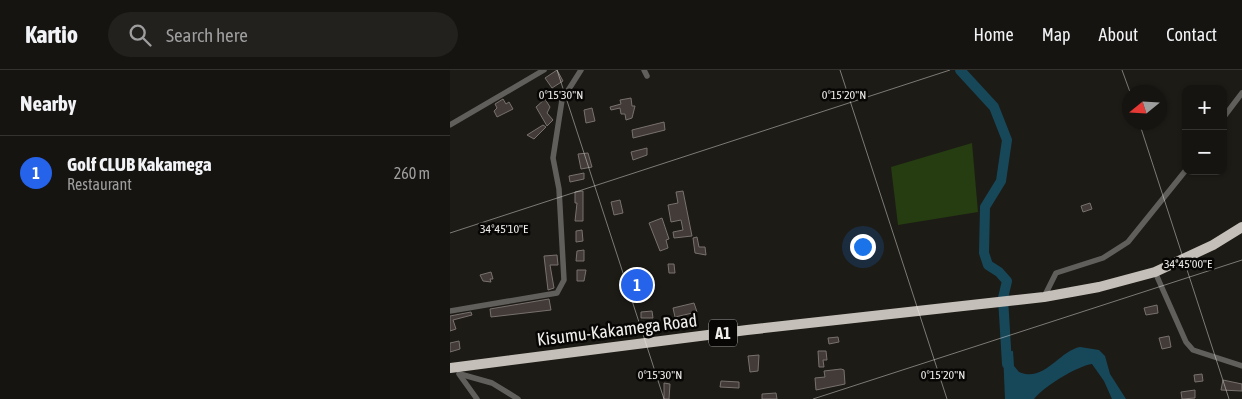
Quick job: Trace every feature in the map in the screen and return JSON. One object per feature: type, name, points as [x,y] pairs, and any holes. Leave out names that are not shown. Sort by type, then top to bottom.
[{"type":"highway","name":"A1","points":[[1044,297],[1099,287],[1156,272],[1213,245],[1242,227]]},
{"type":"highway","name":"Kisumu-Kakamega Road","points":[[455,370],[747,330],[996,304],[1044,297]]},
{"type":"street","points":[[450,125],[544,70]]},
{"type":"street","points":[[450,311],[557,293],[564,280],[559,190],[553,158],[562,100],[581,70]]},
{"type":"street","points":[[1227,113],[1242,93]]},
{"type":"street","points":[[1044,297],[1056,273],[1103,258],[1128,242],[1182,175]]},
{"type":"street","points":[[1156,272],[1186,342],[1194,350],[1242,366]]},
{"type":"street","points":[[455,370],[477,399]]},
{"type":"street","points":[[455,370],[492,383],[518,399]]},
{"type":"green space","points":[[972,143],[978,212],[898,225],[891,167]]},
{"type":"water","points":[[1080,347],[1099,350],[1105,356],[1110,374],[1126,399],[1112,399],[1104,381],[1092,364],[1061,378],[1034,399],[1005,399],[1003,352],[1013,351],[1014,366],[1019,372],[1028,374],[1044,370],[1065,354]]},
{"type":"building","points":[[557,70],[563,81],[552,88],[545,78]]},
{"type":"building","points":[[631,98],[632,106],[635,106],[632,118],[626,120],[625,114],[621,114],[620,108],[611,110],[610,107],[621,104],[620,100]]},
{"type":"building","points":[[503,99],[506,104],[509,102],[513,109],[497,117],[494,111],[497,108],[495,104]]},
{"type":"building","points":[[545,99],[550,107],[547,113],[553,120],[547,126],[536,107]]},
{"type":"building","points":[[592,108],[595,121],[586,123],[584,110]]},
{"type":"building","points":[[664,122],[665,130],[633,138],[632,130]]},
{"type":"building","points":[[543,125],[546,127],[534,139],[527,135]]},
{"type":"building","points":[[647,148],[647,155],[633,160],[631,152]]},
{"type":"building","points":[[588,153],[592,167],[581,169],[578,154]]},
{"type":"building","points":[[584,173],[584,179],[570,182],[569,176]]},
{"type":"building","points":[[583,191],[583,221],[575,221],[577,203],[575,203],[575,192]]},
{"type":"building","points":[[683,191],[692,236],[674,238],[673,232],[683,230],[681,220],[671,222],[668,205],[678,203],[676,192]]},
{"type":"building","points":[[620,200],[623,213],[614,215],[611,202]]},
{"type":"building","points":[[1090,203],[1092,209],[1083,212],[1081,206]]},
{"type":"building","points":[[662,218],[669,239],[666,240],[668,248],[660,251],[649,223]]},
{"type":"building","points":[[582,230],[583,241],[576,242],[576,231]]},
{"type":"building","points":[[697,237],[699,247],[705,247],[706,255],[695,253],[693,238]]},
{"type":"building","points":[[584,250],[584,261],[576,261],[577,251]]},
{"type":"building","points":[[557,255],[558,265],[550,265],[554,288],[548,290],[544,256]]},
{"type":"building","points":[[668,264],[674,264],[675,273],[669,273]]},
{"type":"building","points":[[577,270],[586,270],[584,281],[577,281]]},
{"type":"building","points":[[491,272],[493,279],[490,279],[491,282],[483,281],[480,275]]},
{"type":"building","points":[[647,277],[648,285],[637,286],[636,278]]},
{"type":"building","points":[[549,299],[551,310],[491,317],[490,309]]},
{"type":"building","points":[[694,303],[697,312],[675,317],[673,308]]},
{"type":"building","points":[[1157,305],[1158,313],[1146,315],[1144,308]]},
{"type":"building","points":[[652,311],[653,318],[641,318],[641,312]]},
{"type":"building","points":[[471,312],[472,315],[453,320],[456,329],[450,331],[450,316]]},
{"type":"building","points":[[1169,336],[1171,347],[1162,349],[1159,338]]},
{"type":"building","points":[[838,337],[839,342],[829,344],[828,338]]},
{"type":"building","points":[[459,341],[460,349],[450,352],[450,343]]},
{"type":"building","points":[[818,351],[826,351],[827,360],[823,360],[824,367],[819,367]]},
{"type":"building","points":[[759,355],[758,371],[750,372],[748,356]]},
{"type":"building","points":[[844,370],[845,384],[816,390],[815,378],[825,377],[824,371]]},
{"type":"building","points":[[1202,374],[1203,381],[1195,382],[1194,375]]},
{"type":"building","points":[[1223,380],[1242,384],[1242,391],[1221,390]]},
{"type":"building","points":[[721,381],[739,382],[739,388],[720,387]]},
{"type":"building","points":[[664,383],[670,384],[669,399],[664,399]]},
{"type":"building","points":[[1195,390],[1195,398],[1182,399],[1181,392]]},
{"type":"building","points":[[776,393],[777,399],[762,399],[762,394]]},
{"type":"waterway","points":[[960,70],[994,107],[1007,140],[1001,181],[985,207],[984,253],[988,265],[999,272],[1007,281],[1003,298],[1007,364]]},
{"type":"place","name":"Golf CLUB Kakamega","points":[[637,285]]}]
